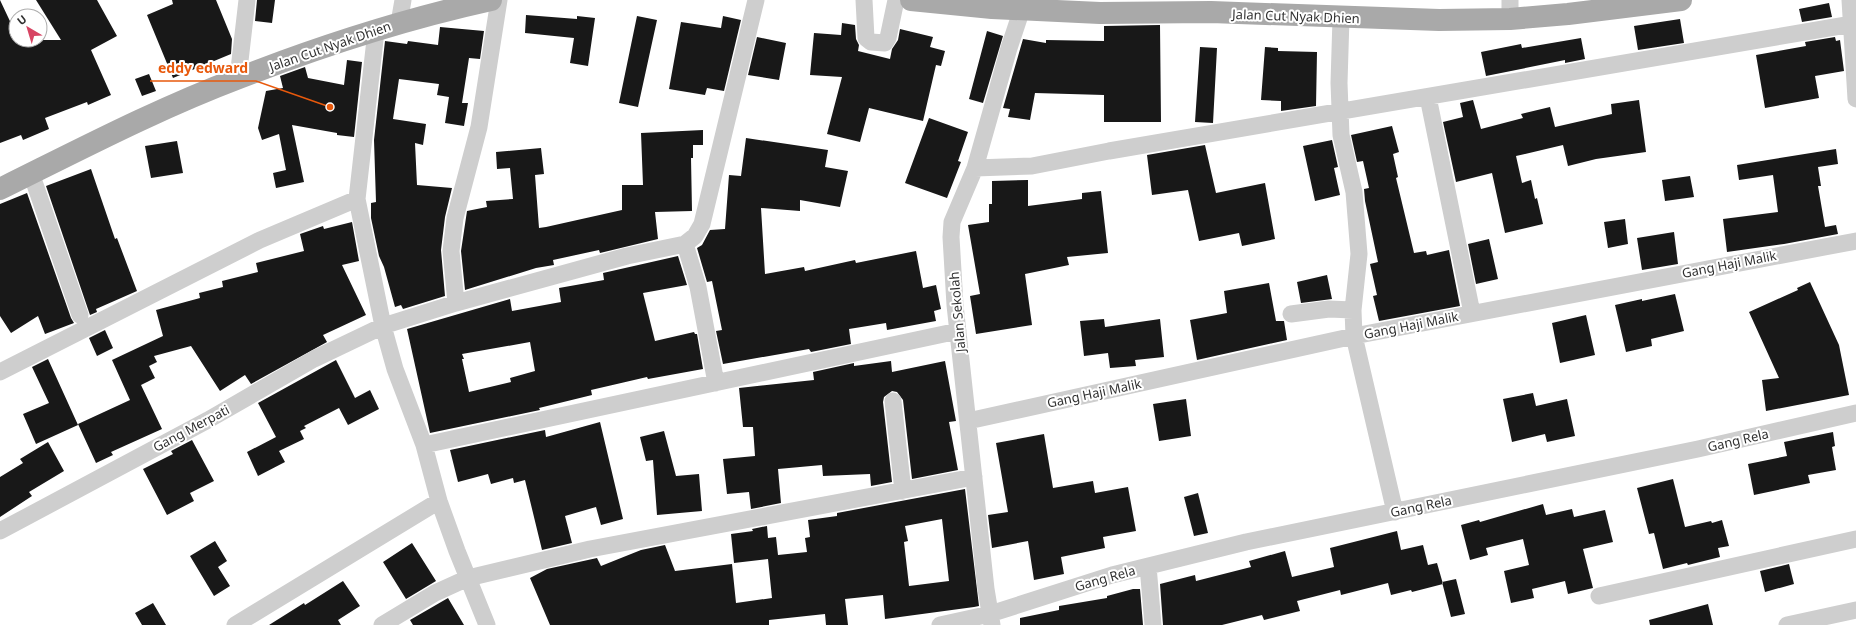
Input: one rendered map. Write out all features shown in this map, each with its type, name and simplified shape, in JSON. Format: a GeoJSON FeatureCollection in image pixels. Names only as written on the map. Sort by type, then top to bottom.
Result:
{"type":"FeatureCollection","features":[{"type":"Feature","properties":{"kind":"main road","name":"Jalan Cut Nyak Dhien"},"geometry":{"type":"LineString","coordinates":[[0,189],[139,121],[238,78],[305,53],[399,23],[449,9],[490,0]]}},
{"type":"Feature","properties":{"kind":"main road","name":"Jalan Cut Nyak Dhien"},"geometry":{"type":"LineString","coordinates":[[911,0],[992,8],[1100,13],[1139,6],[1211,6],[1341,18],[1439,20],[1510,9],[1568,14],[1681,0]]}},
{"type":"Feature","properties":{"kind":"street"},"geometry":{"type":"LineString","coordinates":[[238,78],[248,0]]}},
{"type":"Feature","properties":{"kind":"street"},"geometry":{"type":"LineString","coordinates":[[399,23],[403,0]]}},
{"type":"Feature","properties":{"kind":"street"},"geometry":{"type":"LineString","coordinates":[[456,303],[451,252],[455,218],[479,127],[499,0]]}},
{"type":"Feature","properties":{"kind":"street"},"geometry":{"type":"LineString","coordinates":[[716,383],[698,287],[685,244],[695,236],[702,224],[756,0]]}},
{"type":"Feature","properties":{"kind":"street"},"geometry":{"type":"LineString","coordinates":[[864,0],[866,38],[871,42],[885,43],[888,38],[896,0]]}},
{"type":"Feature","properties":{"kind":"street"},"geometry":{"type":"LineString","coordinates":[[1850,0],[1856,98]]}},
{"type":"Feature","properties":{"kind":"street","name":"Jalan Sekolah"},"geometry":{"type":"LineString","coordinates":[[991,619],[986,589],[958,331],[950,237],[952,222],[975,168],[1009,48],[1022,9]]}},
{"type":"Feature","properties":{"kind":"street"},"geometry":{"type":"LineString","coordinates":[[1341,18],[1339,112],[1341,135],[1354,192],[1358,254],[1353,310],[1354,336],[1395,512]]}},
{"type":"Feature","properties":{"kind":"street"},"geometry":{"type":"LineString","coordinates":[[975,168],[1032,166],[1109,151],[1852,24]]}},
{"type":"Feature","properties":{"kind":"street"},"geometry":{"type":"LineString","coordinates":[[376,31],[357,199],[383,326],[395,370],[424,445],[457,551],[487,625]]}},
{"type":"Feature","properties":{"kind":"street"},"geometry":{"type":"LineString","coordinates":[[1428,96],[1472,313]]}},
{"type":"Feature","properties":{"kind":"street"},"geometry":{"type":"LineString","coordinates":[[31,174],[80,315]]}},
{"type":"Feature","properties":{"kind":"street"},"geometry":{"type":"LineString","coordinates":[[0,372],[260,240],[357,199]]}},
{"type":"Feature","properties":{"kind":"street","name":"Gang Haji Malik"},"geometry":{"type":"LineString","coordinates":[[968,421],[1354,336],[1856,240]]}},
{"type":"Feature","properties":{"kind":"street","name":"Gang Merpati"},"geometry":{"type":"LineString","coordinates":[[0,531],[208,420],[314,359],[383,326],[456,303],[627,256],[685,244]]}},
{"type":"Feature","properties":{"kind":"street"},"geometry":{"type":"LineString","coordinates":[[1291,314],[1329,309],[1353,310]]}},
{"type":"Feature","properties":{"kind":"street"},"geometry":{"type":"LineString","coordinates":[[424,445],[958,331]]}},
{"type":"Feature","properties":{"kind":"street"},"geometry":{"type":"LineString","coordinates":[[893,401],[903,491]]}},
{"type":"Feature","properties":{"kind":"street","name":"Gang Rela"},"geometry":{"type":"LineString","coordinates":[[940,625],[991,619],[1112,575],[1246,542],[1698,449],[1856,413]]}},
{"type":"Feature","properties":{"kind":"street"},"geometry":{"type":"LineString","coordinates":[[382,625],[435,593],[468,578],[590,549],[974,478]]}},
{"type":"Feature","properties":{"kind":"street"},"geometry":{"type":"LineString","coordinates":[[235,625],[440,500]]}},
{"type":"Feature","properties":{"kind":"street"},"geometry":{"type":"LineString","coordinates":[[1600,596],[1856,539]]}},
{"type":"Feature","properties":{"kind":"street"},"geometry":{"type":"LineString","coordinates":[[1148,566],[1153,625]]}},
{"type":"Feature","properties":{"kind":"street"},"geometry":{"type":"LineString","coordinates":[[1787,625],[1856,610]]}},
{"type":"Feature","properties":{"kind":"building"},"geometry":{"type":"Polygon","coordinates":[[[0,0],[8,17],[8,48],[48,48],[48,40],[61,40],[48,19],[48,8],[41,8],[36,0],[97,0],[117,36],[91,50],[111,95],[88,105],[87,102],[45,118],[49,129],[23,140],[21,135],[0,143],[0,0]]]}},
{"type":"Feature","properties":{"kind":"building"},"geometry":{"type":"Polygon","coordinates":[[[172,0],[216,0],[232,39],[231,54],[173,78],[147,15],[173,4],[172,0]]]}},
{"type":"Feature","properties":{"kind":"building"},"geometry":{"type":"Polygon","coordinates":[[[257,0],[275,0],[272,23],[255,21],[257,0]]]}},
{"type":"Feature","properties":{"kind":"building"},"geometry":{"type":"Polygon","coordinates":[[[1829,3],[1832,17],[1802,22],[1799,9],[1829,3]]]}},
{"type":"Feature","properties":{"kind":"building"},"geometry":{"type":"Polygon","coordinates":[[[526,15],[577,19],[577,16],[595,18],[588,66],[570,63],[574,38],[525,33],[526,15]]]}},
{"type":"Feature","properties":{"kind":"building"},"geometry":{"type":"Polygon","coordinates":[[[637,16],[657,20],[638,107],[619,103],[637,16]]]}},
{"type":"Feature","properties":{"kind":"building"},"geometry":{"type":"Polygon","coordinates":[[[723,16],[741,20],[724,91],[707,88],[705,95],[669,89],[681,22],[721,28],[723,16]]]}},
{"type":"Feature","properties":{"kind":"building"},"geometry":{"type":"Polygon","coordinates":[[[1680,19],[1684,43],[1638,50],[1634,26],[1680,19]]]}},
{"type":"Feature","properties":{"kind":"building"},"geometry":{"type":"Polygon","coordinates":[[[842,23],[855,25],[856,39],[859,45],[858,51],[890,59],[892,49],[898,40],[900,29],[933,37],[930,47],[945,51],[941,66],[936,65],[923,121],[869,108],[860,142],[827,134],[842,77],[810,75],[814,33],[841,35],[842,23]]]}},
{"type":"Feature","properties":{"kind":"building"},"geometry":{"type":"Polygon","coordinates":[[[1160,25],[1161,122],[1104,122],[1104,95],[1035,93],[1030,120],[1008,117],[1010,109],[1003,108],[1023,39],[1046,43],[1046,40],[1104,41],[1104,26],[1160,25]]]}},
{"type":"Feature","properties":{"kind":"building"},"geometry":{"type":"Polygon","coordinates":[[[440,27],[484,31],[480,59],[469,58],[462,103],[468,103],[464,126],[445,123],[449,97],[437,95],[439,84],[399,79],[393,119],[426,124],[423,145],[415,143],[417,185],[452,188],[445,217],[441,250],[445,296],[403,309],[401,305],[395,307],[384,267],[379,256],[371,218],[371,203],[376,202],[374,140],[385,41],[407,44],[408,41],[438,45],[440,27]]]}},
{"type":"Feature","properties":{"kind":"building"},"geometry":{"type":"Polygon","coordinates":[[[987,31],[1003,36],[983,103],[969,99],[987,31]]]}},
{"type":"Feature","properties":{"kind":"building"},"geometry":{"type":"Polygon","coordinates":[[[757,37],[786,43],[779,80],[748,75],[757,37]]]}},
{"type":"Feature","properties":{"kind":"building"},"geometry":{"type":"Polygon","coordinates":[[[1835,37],[1836,41],[1840,40],[1844,71],[1815,76],[1819,98],[1765,108],[1756,55],[1806,46],[1805,42],[1835,37]]]}},
{"type":"Feature","properties":{"kind":"building"},"geometry":{"type":"Polygon","coordinates":[[[1581,38],[1585,59],[1565,63],[1565,60],[1486,76],[1481,52],[1521,44],[1522,48],[1581,38]]]}},
{"type":"Feature","properties":{"kind":"building"},"geometry":{"type":"Polygon","coordinates":[[[1200,47],[1217,48],[1213,123],[1195,122],[1200,47]]]}},
{"type":"Feature","properties":{"kind":"building"},"geometry":{"type":"Polygon","coordinates":[[[1265,47],[1278,48],[1278,51],[1317,52],[1316,106],[1281,111],[1281,101],[1261,100],[1265,47]]]}},
{"type":"Feature","properties":{"kind":"building"},"geometry":{"type":"Polygon","coordinates":[[[347,60],[362,62],[354,137],[337,135],[337,133],[292,125],[304,182],[276,188],[273,173],[286,170],[279,134],[262,140],[258,128],[266,91],[283,88],[280,76],[305,67],[308,78],[344,85],[347,60]]]}},
{"type":"Feature","properties":{"kind":"building"},"geometry":{"type":"Polygon","coordinates":[[[149,74],[156,91],[142,96],[135,79],[149,74]]]}},
{"type":"Feature","properties":{"kind":"building"},"geometry":{"type":"Polygon","coordinates":[[[1473,100],[1481,129],[1523,118],[1521,114],[1550,107],[1555,127],[1612,114],[1611,104],[1639,100],[1646,152],[1596,159],[1568,166],[1563,145],[1516,156],[1522,183],[1531,180],[1543,224],[1505,233],[1492,173],[1456,182],[1443,122],[1463,117],[1460,103],[1473,100]]]}},
{"type":"Feature","properties":{"kind":"building"},"geometry":{"type":"Polygon","coordinates":[[[929,118],[968,132],[958,161],[961,162],[947,198],[905,183],[929,118]]]}},
{"type":"Feature","properties":{"kind":"building"},"geometry":{"type":"Polygon","coordinates":[[[1392,126],[1399,152],[1393,154],[1398,177],[1396,178],[1414,253],[1426,251],[1427,255],[1449,250],[1460,306],[1379,321],[1373,296],[1377,295],[1370,264],[1378,262],[1365,201],[1364,189],[1369,188],[1363,161],[1357,162],[1351,135],[1392,126]]]}},
{"type":"Feature","properties":{"kind":"building"},"geometry":{"type":"Polygon","coordinates":[[[703,130],[703,145],[693,145],[693,158],[691,158],[692,211],[655,212],[658,239],[600,253],[599,250],[553,260],[554,265],[536,268],[465,290],[461,251],[467,211],[487,207],[486,201],[513,199],[510,168],[497,169],[496,152],[541,148],[544,174],[535,175],[539,228],[622,210],[622,185],[643,185],[641,133],[703,130]]]}},
{"type":"Feature","properties":{"kind":"building"},"geometry":{"type":"Polygon","coordinates":[[[746,138],[828,150],[825,167],[848,171],[840,207],[800,200],[800,211],[761,208],[765,274],[804,267],[805,271],[855,260],[856,263],[916,251],[923,288],[936,285],[941,309],[934,311],[936,321],[887,330],[886,323],[849,329],[851,344],[811,352],[809,349],[723,364],[716,331],[722,330],[712,281],[707,282],[697,248],[702,245],[710,230],[725,229],[729,175],[741,176],[746,138]]]}},
{"type":"Feature","properties":{"kind":"building"},"geometry":{"type":"Polygon","coordinates":[[[1332,140],[1338,167],[1334,168],[1340,195],[1315,201],[1303,146],[1332,140]]]}},
{"type":"Feature","properties":{"kind":"building"},"geometry":{"type":"Polygon","coordinates":[[[177,141],[183,173],[151,178],[145,146],[177,141]]]}},
{"type":"Feature","properties":{"kind":"building"},"geometry":{"type":"Polygon","coordinates":[[[1205,145],[1216,193],[1265,183],[1275,239],[1242,246],[1239,233],[1199,241],[1188,190],[1152,195],[1147,155],[1205,145]]]}},
{"type":"Feature","properties":{"kind":"building"},"geometry":{"type":"Polygon","coordinates":[[[1836,149],[1838,164],[1818,167],[1821,186],[1818,186],[1825,227],[1836,225],[1838,234],[1784,244],[1727,252],[1723,219],[1778,212],[1773,175],[1739,180],[1737,165],[1836,149]]]}},
{"type":"Feature","properties":{"kind":"building"},"geometry":{"type":"Polygon","coordinates":[[[91,169],[115,239],[117,238],[137,291],[96,309],[97,312],[90,315],[46,186],[91,169]]]}},
{"type":"Feature","properties":{"kind":"building"},"geometry":{"type":"Polygon","coordinates":[[[1690,176],[1694,197],[1665,201],[1662,180],[1690,176]]]}},
{"type":"Feature","properties":{"kind":"building"},"geometry":{"type":"Polygon","coordinates":[[[1028,180],[1028,206],[1082,199],[1082,193],[1101,191],[1108,253],[1067,257],[1069,265],[1025,274],[1032,325],[976,334],[970,296],[980,294],[968,225],[989,222],[989,204],[992,204],[992,181],[1028,180]]]}},
{"type":"Feature","properties":{"kind":"building"},"geometry":{"type":"Polygon","coordinates":[[[27,193],[74,323],[45,334],[38,316],[11,333],[0,316],[0,204],[27,193]]]}},
{"type":"Feature","properties":{"kind":"building"},"geometry":{"type":"Polygon","coordinates":[[[1625,219],[1628,244],[1608,248],[1604,222],[1625,219]]]}},
{"type":"Feature","properties":{"kind":"building"},"geometry":{"type":"Polygon","coordinates":[[[352,222],[359,261],[342,265],[366,315],[323,335],[327,342],[251,384],[245,375],[220,391],[191,346],[154,356],[157,362],[149,366],[155,378],[141,385],[162,429],[111,452],[113,455],[96,463],[78,424],[130,400],[112,360],[163,336],[156,310],[200,298],[199,293],[223,287],[222,281],[258,272],[256,263],[304,251],[300,234],[323,226],[324,229],[352,222]]]}},
{"type":"Feature","properties":{"kind":"building"},"geometry":{"type":"Polygon","coordinates":[[[1674,232],[1678,264],[1642,270],[1637,238],[1674,232]]]}},
{"type":"Feature","properties":{"kind":"building"},"geometry":{"type":"Polygon","coordinates":[[[1489,239],[1498,279],[1476,284],[1468,244],[1489,239]]]}},
{"type":"Feature","properties":{"kind":"building"},"geometry":{"type":"Polygon","coordinates":[[[678,256],[687,285],[643,293],[655,341],[694,332],[697,334],[703,369],[648,379],[647,377],[591,390],[592,395],[539,408],[540,410],[430,433],[407,329],[510,299],[512,311],[561,302],[559,288],[604,280],[603,273],[678,256]],[[530,342],[462,354],[469,392],[511,382],[510,378],[535,371],[530,342]]]}},
{"type":"Feature","properties":{"kind":"building"},"geometry":{"type":"Polygon","coordinates":[[[1327,275],[1332,299],[1301,303],[1297,282],[1327,275]]]}},
{"type":"Feature","properties":{"kind":"building"},"geometry":{"type":"Polygon","coordinates":[[[1810,282],[1839,345],[1849,395],[1766,411],[1762,380],[1779,378],[1749,312],[1798,290],[1797,288],[1810,282]]]}},
{"type":"Feature","properties":{"kind":"building"},"geometry":{"type":"Polygon","coordinates":[[[1269,283],[1276,321],[1284,321],[1287,340],[1197,360],[1190,320],[1227,313],[1224,291],[1269,283]]]}},
{"type":"Feature","properties":{"kind":"building"},"geometry":{"type":"Polygon","coordinates":[[[1675,294],[1684,331],[1651,339],[1652,346],[1626,352],[1615,305],[1675,294]]]}},
{"type":"Feature","properties":{"kind":"building"},"geometry":{"type":"Polygon","coordinates":[[[1586,315],[1595,355],[1560,363],[1552,323],[1586,315]]]}},
{"type":"Feature","properties":{"kind":"building"},"geometry":{"type":"Polygon","coordinates":[[[1104,319],[1105,327],[1160,319],[1164,357],[1135,360],[1136,366],[1110,368],[1108,353],[1084,356],[1080,321],[1104,319]]]}},
{"type":"Feature","properties":{"kind":"building"},"geometry":{"type":"Polygon","coordinates":[[[105,330],[113,348],[97,356],[89,338],[105,330]]]}},
{"type":"Feature","properties":{"kind":"building"},"geometry":{"type":"Polygon","coordinates":[[[48,359],[78,425],[36,444],[23,414],[49,403],[32,367],[48,359]]]}},
{"type":"Feature","properties":{"kind":"building"},"geometry":{"type":"Polygon","coordinates":[[[336,360],[355,398],[370,390],[379,409],[348,425],[339,408],[304,426],[306,428],[300,431],[304,439],[279,451],[285,462],[258,476],[247,452],[276,437],[258,403],[336,360]]]}},
{"type":"Feature","properties":{"kind":"building"},"geometry":{"type":"Polygon","coordinates":[[[891,361],[892,372],[945,361],[956,421],[949,422],[958,470],[912,479],[903,400],[897,392],[892,391],[884,397],[883,402],[892,482],[871,486],[870,474],[823,476],[822,465],[778,469],[781,503],[751,509],[749,492],[727,494],[723,459],[755,456],[753,427],[743,427],[739,388],[814,380],[813,372],[854,363],[854,366],[891,361]]]}},
{"type":"Feature","properties":{"kind":"building"},"geometry":{"type":"Polygon","coordinates":[[[1533,393],[1536,406],[1567,399],[1575,436],[1547,442],[1545,434],[1512,442],[1503,399],[1533,393]]]}},
{"type":"Feature","properties":{"kind":"building"},"geometry":{"type":"Polygon","coordinates":[[[1186,399],[1191,436],[1159,441],[1153,404],[1186,399]]]}},
{"type":"Feature","properties":{"kind":"building"},"geometry":{"type":"Polygon","coordinates":[[[600,422],[623,519],[601,525],[596,507],[565,516],[572,543],[542,550],[525,480],[514,483],[513,478],[491,484],[488,474],[458,482],[450,450],[545,430],[546,437],[600,422]]]}},
{"type":"Feature","properties":{"kind":"building"},"geometry":{"type":"Polygon","coordinates":[[[664,431],[676,476],[699,474],[702,511],[657,515],[653,460],[646,461],[640,437],[664,431]]]}},
{"type":"Feature","properties":{"kind":"building"},"geometry":{"type":"Polygon","coordinates":[[[1833,432],[1835,446],[1832,447],[1836,470],[1808,475],[1810,483],[1754,495],[1748,464],[1787,456],[1784,442],[1833,432]]]}},
{"type":"Feature","properties":{"kind":"building"},"geometry":{"type":"Polygon","coordinates":[[[1044,434],[1053,488],[1093,481],[1095,493],[1128,487],[1136,531],[1103,537],[1105,548],[1061,557],[1064,574],[1034,580],[1028,541],[992,548],[988,515],[1008,512],[996,443],[1044,434]]]}},
{"type":"Feature","properties":{"kind":"building"},"geometry":{"type":"Polygon","coordinates":[[[192,440],[214,481],[190,493],[194,501],[167,515],[143,469],[173,454],[171,451],[192,440]]]}},
{"type":"Feature","properties":{"kind":"building"},"geometry":{"type":"Polygon","coordinates":[[[48,442],[64,471],[29,492],[32,496],[0,517],[0,477],[23,463],[20,459],[48,442]]]}},
{"type":"Feature","properties":{"kind":"building"},"geometry":{"type":"Polygon","coordinates":[[[1673,479],[1685,527],[1722,520],[1729,546],[1718,548],[1720,557],[1688,565],[1687,563],[1663,569],[1654,533],[1649,534],[1637,488],[1673,479]]]}},
{"type":"Feature","properties":{"kind":"building"},"geometry":{"type":"Polygon","coordinates":[[[965,489],[979,606],[885,619],[883,595],[845,599],[848,625],[826,625],[825,614],[769,620],[769,625],[550,625],[530,578],[547,569],[597,558],[601,566],[641,550],[665,545],[675,571],[732,564],[736,603],[772,598],[768,559],[734,563],[731,534],[753,531],[752,529],[767,526],[768,538],[776,537],[778,555],[807,552],[805,538],[810,537],[808,520],[837,516],[837,513],[965,489]],[[942,519],[905,526],[908,541],[904,542],[909,586],[949,581],[942,519]]]}},
{"type":"Feature","properties":{"kind":"building"},"geometry":{"type":"Polygon","coordinates":[[[1198,493],[1208,533],[1194,536],[1184,497],[1198,493]]]}},
{"type":"Feature","properties":{"kind":"building"},"geometry":{"type":"Polygon","coordinates":[[[1543,504],[1546,515],[1572,509],[1574,517],[1605,510],[1613,542],[1583,549],[1593,588],[1568,594],[1565,581],[1532,589],[1534,598],[1511,603],[1504,571],[1529,565],[1523,539],[1486,548],[1488,555],[1470,560],[1461,525],[1479,520],[1480,522],[1543,504]]]}},
{"type":"Feature","properties":{"kind":"building"},"geometry":{"type":"Polygon","coordinates":[[[1397,531],[1401,550],[1423,545],[1428,565],[1437,563],[1443,584],[1412,592],[1411,590],[1391,595],[1388,583],[1341,595],[1340,590],[1297,601],[1300,611],[1264,620],[1262,615],[1222,625],[1163,625],[1160,584],[1195,575],[1196,581],[1251,567],[1249,561],[1285,551],[1292,577],[1334,567],[1330,548],[1397,531]]]}},
{"type":"Feature","properties":{"kind":"building"},"geometry":{"type":"Polygon","coordinates":[[[215,541],[227,561],[218,567],[230,586],[214,596],[190,556],[215,541]]]}},
{"type":"Feature","properties":{"kind":"building"},"geometry":{"type":"Polygon","coordinates":[[[412,543],[436,581],[406,599],[383,562],[412,543]]]}},
{"type":"Feature","properties":{"kind":"building"},"geometry":{"type":"Polygon","coordinates":[[[1789,564],[1794,584],[1765,592],[1760,571],[1789,564]]]}},
{"type":"Feature","properties":{"kind":"building"},"geometry":{"type":"Polygon","coordinates":[[[1456,579],[1465,614],[1451,617],[1442,582],[1456,579]]]}},
{"type":"Feature","properties":{"kind":"building"},"geometry":{"type":"Polygon","coordinates":[[[343,581],[360,606],[338,620],[341,625],[269,625],[304,603],[305,605],[343,581]]]}},
{"type":"Feature","properties":{"kind":"building"},"geometry":{"type":"Polygon","coordinates":[[[1133,589],[1140,589],[1143,625],[1020,625],[1020,618],[1059,610],[1059,606],[1107,598],[1107,596],[1133,589]]]}},
{"type":"Feature","properties":{"kind":"building"},"geometry":{"type":"Polygon","coordinates":[[[448,598],[464,625],[413,625],[410,620],[448,598]]]}},
{"type":"Feature","properties":{"kind":"building"},"geometry":{"type":"Polygon","coordinates":[[[153,603],[166,625],[142,625],[135,613],[153,603]]]}},
{"type":"Feature","properties":{"kind":"building"},"geometry":{"type":"Polygon","coordinates":[[[1708,604],[1713,625],[1650,625],[1649,620],[1708,604]]]}},
{"type":"Feature","properties":{"kind":"place","name":"eddy edward"},"geometry":{"type":"Point","coordinates":[330,107]}}]}
